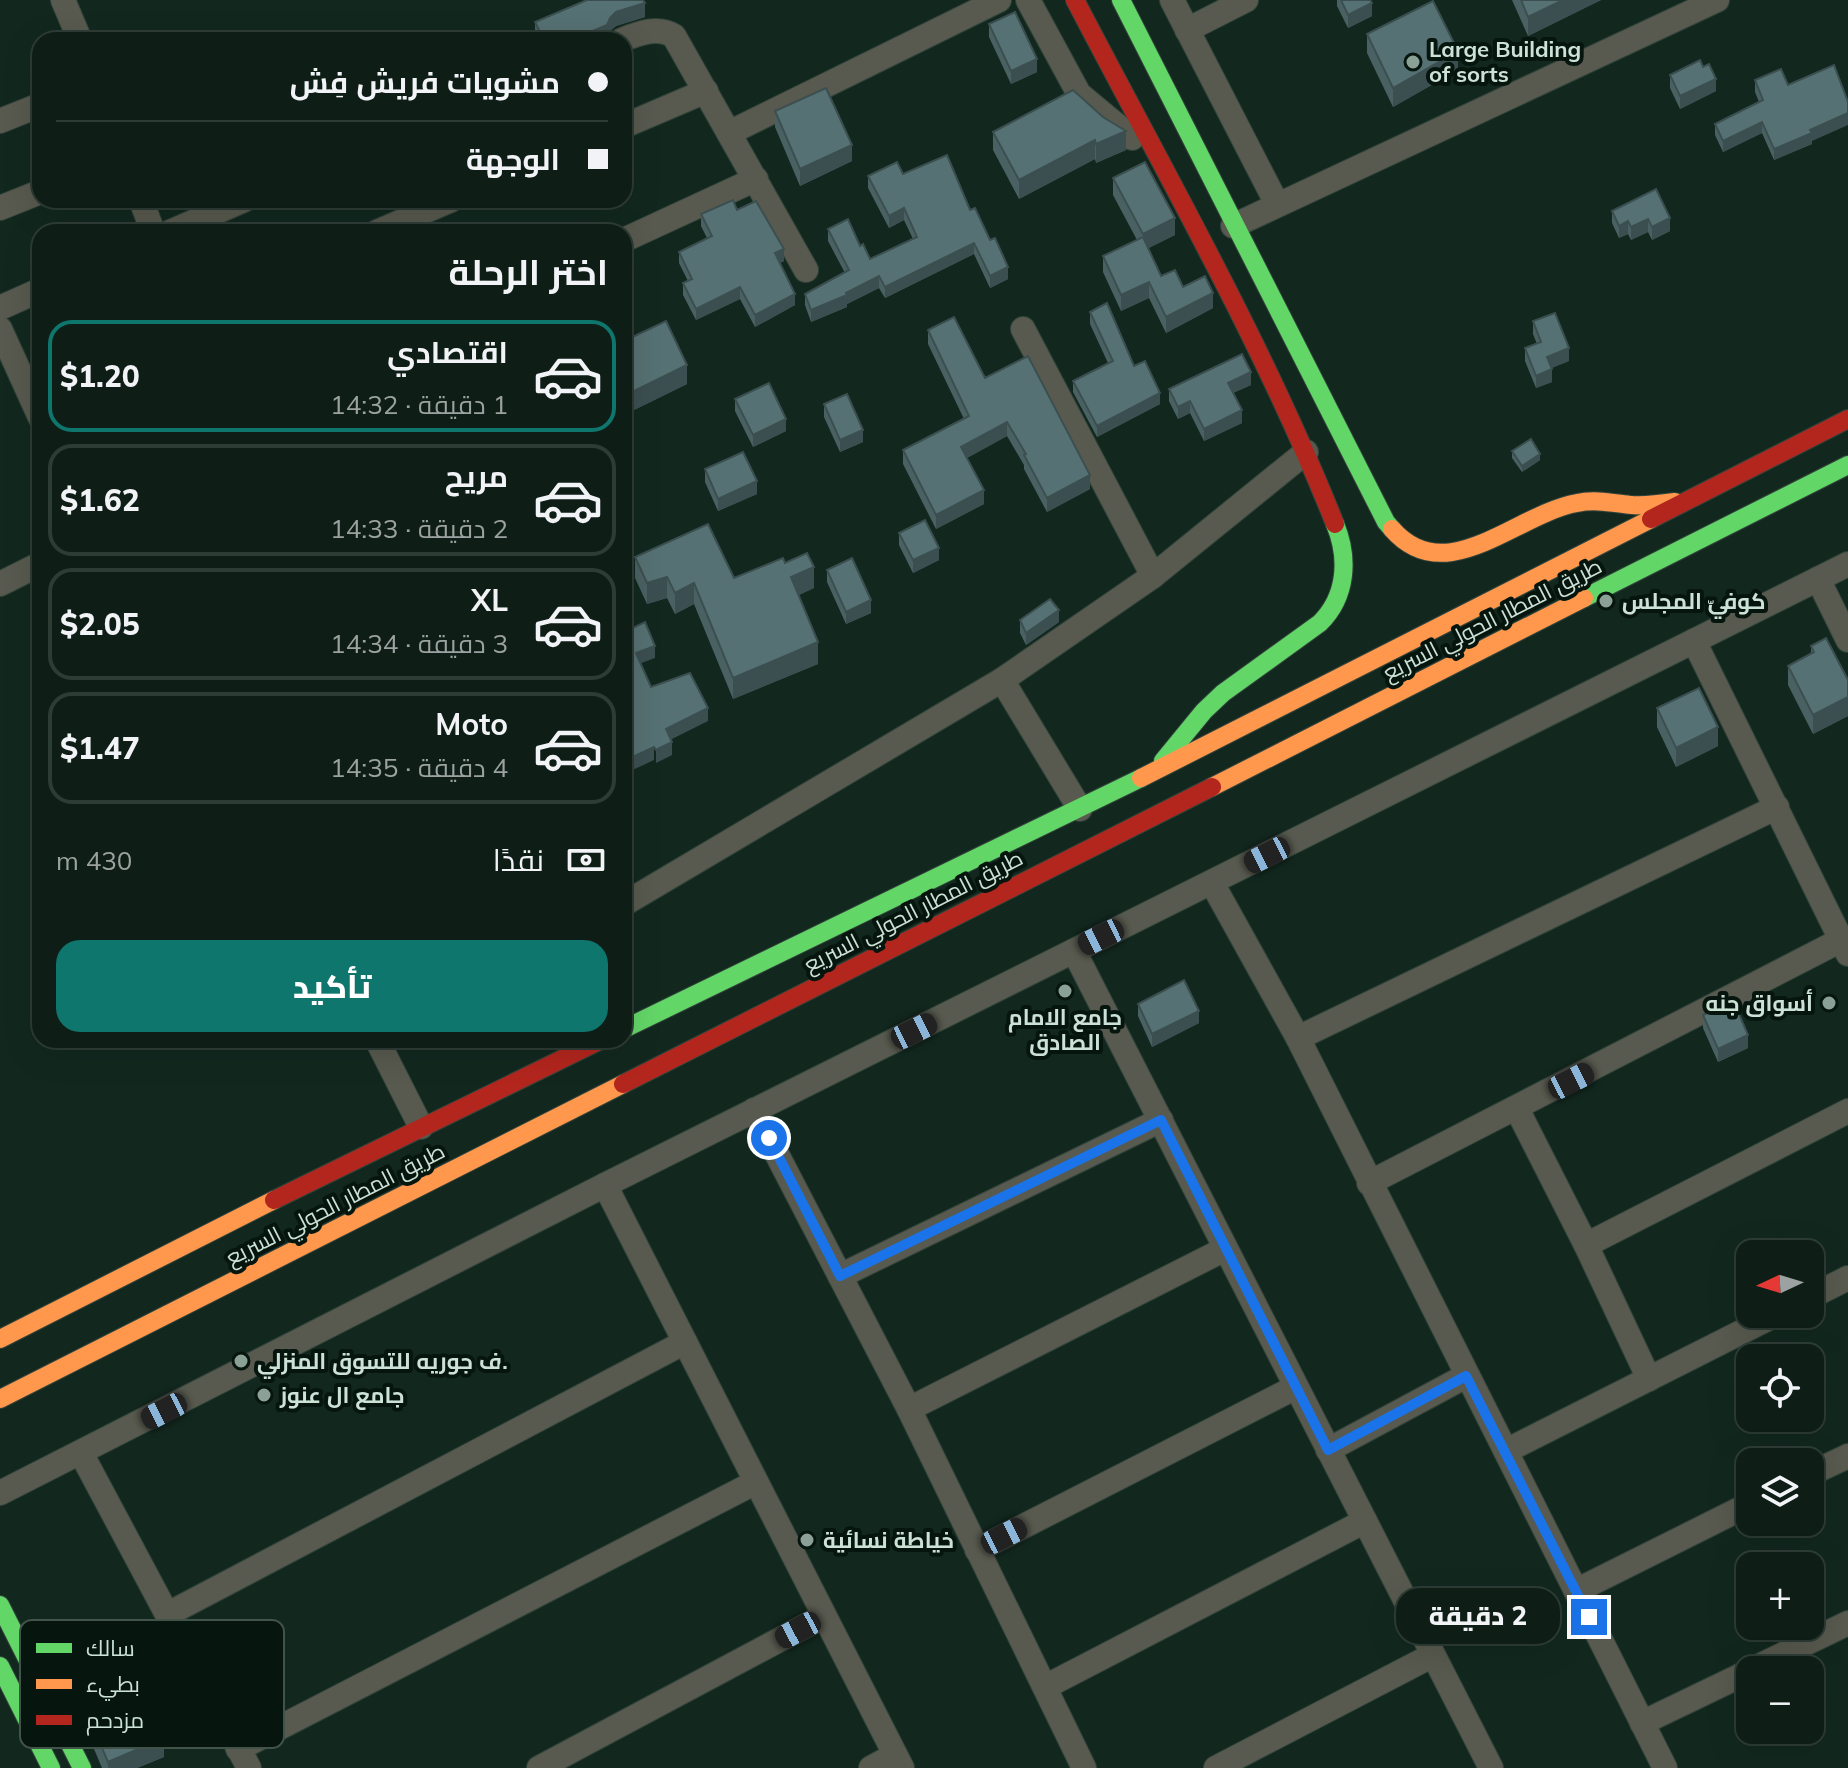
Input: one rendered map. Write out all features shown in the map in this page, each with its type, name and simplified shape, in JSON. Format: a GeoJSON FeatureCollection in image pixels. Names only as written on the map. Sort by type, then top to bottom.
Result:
{"type":"FeatureCollection","features":[{"type":"Feature","properties":{"kind":"main road"},"geometry":{"type":"LineString","coordinates":[[1075,0],[1247,330],[1306,452],[1340,537],[1343,583],[1339,598],[1320,623],[1219,696],[1196,720],[1176,749],[1141,776]]}},
{"type":"Feature","properties":{"kind":"main road"},"geometry":{"type":"LineString","coordinates":[[1121,0],[1233,226],[1386,522],[1409,547],[1430,555],[1453,554],[1570,504],[1599,500],[1628,505],[1655,504],[1678,501],[1705,492]]}},
{"type":"Feature","properties":{"kind":"main road","name":"طريق المطار الحولي السريع"},"geometry":{"type":"LineString","coordinates":[[632,1025],[1080,809],[1848,419]]}},
{"type":"Feature","properties":{"kind":"main road","name":"طريق المطار الحولي السريع"},"geometry":{"type":"LineString","coordinates":[[0,1399],[1848,465]]}},
{"type":"Feature","properties":{"kind":"main road","name":"طريق المطار الحولي السريع"},"geometry":{"type":"LineString","coordinates":[[0,1339],[370,1151],[584,1048]]}},
{"type":"Feature","properties":{"kind":"main road"},"geometry":{"type":"LineString","coordinates":[[370,1151],[371,1171]]}},
{"type":"Feature","properties":{"kind":"main road"},"geometry":{"type":"LineString","coordinates":[[380,1188],[395,1200]]}},
{"type":"Feature","properties":{"kind":"main road"},"geometry":{"type":"LineString","coordinates":[[278,1198],[293,1211]]}},
{"type":"Feature","properties":{"kind":"main road"},"geometry":{"type":"LineString","coordinates":[[302,1228],[302,1248]]}},
{"type":"Feature","properties":{"kind":"main road"},"geometry":{"type":"LineString","coordinates":[[0,1605],[20,1645]]}},
{"type":"Feature","properties":{"kind":"main road"},"geometry":{"type":"LineString","coordinates":[[0,1666],[6,1695],[20,1718]]}},
{"type":"Feature","properties":{"kind":"main road"},"geometry":{"type":"LineString","coordinates":[[39,1748],[51,1768]]}},
{"type":"Feature","properties":{"kind":"main road"},"geometry":{"type":"LineString","coordinates":[[72,1748],[82,1768]]}},
{"type":"Feature","properties":{"kind":"street"},"geometry":{"type":"LineString","coordinates":[[63,0],[77,32]]}},
{"type":"Feature","properties":{"kind":"street"},"geometry":{"type":"LineString","coordinates":[[731,132],[999,0]]}},
{"type":"Feature","properties":{"kind":"street"},"geometry":{"type":"LineString","coordinates":[[1028,0],[1079,94],[1113,124],[1151,149]]}},
{"type":"Feature","properties":{"kind":"street"},"geometry":{"type":"LineString","coordinates":[[1172,0],[1277,204]]}},
{"type":"Feature","properties":{"kind":"street"},"geometry":{"type":"LineString","coordinates":[[1187,30],[1246,0]]}},
{"type":"Feature","properties":{"kind":"street"},"geometry":{"type":"LineString","coordinates":[[1233,226],[1709,2]]}},
{"type":"Feature","properties":{"kind":"street"},"geometry":{"type":"LineString","coordinates":[[632,37],[651,31],[665,31],[674,36],[731,132],[806,270]]}},
{"type":"Feature","properties":{"kind":"street"},"geometry":{"type":"LineString","coordinates":[[632,123],[706,91]]}},
{"type":"Feature","properties":{"kind":"street"},"geometry":{"type":"LineString","coordinates":[[0,121],[32,108]]}},
{"type":"Feature","properties":{"kind":"street"},"geometry":{"type":"LineString","coordinates":[[632,236],[756,179]]}},
{"type":"Feature","properties":{"kind":"street"},"geometry":{"type":"LineString","coordinates":[[0,208],[32,195]]}},
{"type":"Feature","properties":{"kind":"street"},"geometry":{"type":"LineString","coordinates":[[188,224],[226,208]]}},
{"type":"Feature","properties":{"kind":"street"},"geometry":{"type":"LineString","coordinates":[[396,224],[432,208]]}},
{"type":"Feature","properties":{"kind":"street"},"geometry":{"type":"LineString","coordinates":[[0,308],[32,294]]}},
{"type":"Feature","properties":{"kind":"street"},"geometry":{"type":"LineString","coordinates":[[0,329],[32,383]]}},
{"type":"Feature","properties":{"kind":"street"},"geometry":{"type":"LineString","coordinates":[[1023,329],[1153,576]]}},
{"type":"Feature","properties":{"kind":"street"},"geometry":{"type":"LineString","coordinates":[[632,899],[1002,680],[1153,576],[1306,452]]}},
{"type":"Feature","properties":{"kind":"street"},"geometry":{"type":"LineString","coordinates":[[0,1493],[754,1110],[1848,564]]}},
{"type":"Feature","properties":{"kind":"street"},"geometry":{"type":"LineString","coordinates":[[0,584],[32,568]]}},
{"type":"Feature","properties":{"kind":"street"},"geometry":{"type":"LineString","coordinates":[[1818,579],[1848,640]]}},
{"type":"Feature","properties":{"kind":"street"},"geometry":{"type":"LineString","coordinates":[[1369,1183],[1844,947],[1694,641]]}},
{"type":"Feature","properties":{"kind":"street"},"geometry":{"type":"LineString","coordinates":[[1002,680],[1080,809]]}},
{"type":"Feature","properties":{"kind":"street"},"geometry":{"type":"LineString","coordinates":[[1298,1038],[1777,807]]}},
{"type":"Feature","properties":{"kind":"street"},"geometry":{"type":"LineString","coordinates":[[1212,883],[1298,1038],[1665,1768]]}},
{"type":"Feature","properties":{"kind":"street"},"geometry":{"type":"LineString","coordinates":[[1074,951],[1491,1768]]}},
{"type":"Feature","properties":{"kind":"street"},"geometry":{"type":"LineString","coordinates":[[387,1048],[421,1127]]}},
{"type":"Feature","properties":{"kind":"street"},"geometry":{"type":"LineString","coordinates":[[1517,1109],[1649,1379]]}},
{"type":"Feature","properties":{"kind":"street"},"geometry":{"type":"LineString","coordinates":[[754,1110],[909,1409],[1084,1768]]}},
{"type":"Feature","properties":{"kind":"street"},"geometry":{"type":"LineString","coordinates":[[1586,1245],[1848,1111]]}},
{"type":"Feature","properties":{"kind":"street"},"geometry":{"type":"LineString","coordinates":[[840,1276],[1161,1120]]}},
{"type":"Feature","properties":{"kind":"street"},"geometry":{"type":"LineString","coordinates":[[605,1185],[898,1761],[871,1768]]}},
{"type":"Feature","properties":{"kind":"street"},"geometry":{"type":"LineString","coordinates":[[909,1409],[1225,1249]]}},
{"type":"Feature","properties":{"kind":"street"},"geometry":{"type":"LineString","coordinates":[[1824,1290],[1848,1278]]}},
{"type":"Feature","properties":{"kind":"street"},"geometry":{"type":"LineString","coordinates":[[1506,1451],[1749,1328]]}},
{"type":"Feature","properties":{"kind":"street"},"geometry":{"type":"LineString","coordinates":[[168,1614],[685,1342]]}},
{"type":"Feature","properties":{"kind":"street"},"geometry":{"type":"LineString","coordinates":[[1328,1450],[1466,1376]]}},
{"type":"Feature","properties":{"kind":"street"},"geometry":{"type":"LineString","coordinates":[[977,1550],[1296,1387]]}},
{"type":"Feature","properties":{"kind":"street"},"geometry":{"type":"LineString","coordinates":[[81,1453],[171,1620]]}},
{"type":"Feature","properties":{"kind":"street"},"geometry":{"type":"LineString","coordinates":[[1824,1467],[1848,1456]]}},
{"type":"Feature","properties":{"kind":"street"},"geometry":{"type":"LineString","coordinates":[[284,1736],[756,1482]]}},
{"type":"Feature","properties":{"kind":"street"},"geometry":{"type":"LineString","coordinates":[[1576,1591],[1736,1511]]}},
{"type":"Feature","properties":{"kind":"street"},"geometry":{"type":"LineString","coordinates":[[1045,1687],[1365,1521]]}},
{"type":"Feature","properties":{"kind":"street"},"geometry":{"type":"LineString","coordinates":[[539,1768],[824,1616]]}},
{"type":"Feature","properties":{"kind":"street"},"geometry":{"type":"LineString","coordinates":[[1780,1656],[1848,1623]]}},
{"type":"Feature","properties":{"kind":"street"},"geometry":{"type":"LineString","coordinates":[[1216,1768],[1433,1655]]}},
{"type":"Feature","properties":{"kind":"street"},"geometry":{"type":"LineString","coordinates":[[1642,1723],[1736,1677]]}},
{"type":"Feature","properties":{"kind":"street"},"geometry":{"type":"LineString","coordinates":[[244,1758],[263,1748]]}},
{"type":"Feature","properties":{"kind":"building"},"geometry":{"type":"Polygon","coordinates":[[[587,0],[643,0],[645,3],[616,12],[607,25],[590,32],[540,32],[535,22],[587,0]]]}},
{"type":"Feature","properties":{"kind":"building"},"geometry":{"type":"Polygon","coordinates":[[[1341,0],[1370,0],[1372,3],[1348,15],[1341,0]]]}},
{"type":"Feature","properties":{"kind":"building"},"geometry":{"type":"Polygon","coordinates":[[[1521,0],[1563,0],[1528,17],[1521,0]]]}},
{"type":"Feature","properties":{"kind":"building","name":"Large Building of sorts"},"geometry":{"type":"Polygon","coordinates":[[[1433,1],[1458,51],[1393,88],[1367,34],[1433,1]]]}},
{"type":"Feature","properties":{"kind":"building"},"geometry":{"type":"Polygon","coordinates":[[[1015,12],[1037,59],[1011,71],[989,24],[1015,12]]]}},
{"type":"Feature","properties":{"kind":"building"},"geometry":{"type":"Polygon","coordinates":[[[1700,60],[1703,67],[1709,64],[1716,79],[1680,96],[1670,75],[1700,60]]]}},
{"type":"Feature","properties":{"kind":"building"},"geometry":{"type":"Polygon","coordinates":[[[1834,65],[1848,102],[1848,113],[1774,149],[1762,122],[1723,141],[1715,124],[1763,100],[1755,80],[1781,69],[1788,85],[1834,65]]]}},
{"type":"Feature","properties":{"kind":"building"},"geometry":{"type":"Polygon","coordinates":[[[826,88],[852,145],[800,169],[775,111],[826,88]]]}},
{"type":"Feature","properties":{"kind":"building"},"geometry":{"type":"Polygon","coordinates":[[[1073,90],[1103,117],[1126,131],[1096,144],[1095,140],[1019,180],[993,132],[1073,90]]]}},
{"type":"Feature","properties":{"kind":"building"},"geometry":{"type":"Polygon","coordinates":[[[947,155],[970,210],[975,208],[990,240],[995,238],[1008,267],[990,276],[974,243],[885,287],[879,276],[847,295],[811,310],[805,294],[849,270],[828,229],[848,219],[860,246],[863,244],[870,259],[917,237],[904,208],[889,216],[868,176],[897,162],[903,174],[947,155]]]}},
{"type":"Feature","properties":{"kind":"building"},"geometry":{"type":"Polygon","coordinates":[[[1145,162],[1175,218],[1143,234],[1113,178],[1145,162]]]}},
{"type":"Feature","properties":{"kind":"building"},"geometry":{"type":"Polygon","coordinates":[[[1656,189],[1670,218],[1652,227],[1648,219],[1631,227],[1628,221],[1619,226],[1612,211],[1656,189]]]}},
{"type":"Feature","properties":{"kind":"building"},"geometry":{"type":"Polygon","coordinates":[[[733,200],[737,210],[756,201],[784,249],[775,253],[795,294],[755,315],[740,287],[696,309],[683,283],[692,279],[679,252],[712,236],[701,214],[733,200]]]}},
{"type":"Feature","properties":{"kind":"building"},"geometry":{"type":"Polygon","coordinates":[[[1143,237],[1161,276],[1175,270],[1183,287],[1205,276],[1213,293],[1166,317],[1149,282],[1121,295],[1103,256],[1143,237]]]}},
{"type":"Feature","properties":{"kind":"building"},"geometry":{"type":"Polygon","coordinates":[[[1107,303],[1134,366],[1145,361],[1160,393],[1097,426],[1073,381],[1113,361],[1090,312],[1107,303]]]}},
{"type":"Feature","properties":{"kind":"building"},"geometry":{"type":"Polygon","coordinates":[[[1555,313],[1569,348],[1547,357],[1552,369],[1536,376],[1525,348],[1541,342],[1533,321],[1555,313]]]}},
{"type":"Feature","properties":{"kind":"building"},"geometry":{"type":"Polygon","coordinates":[[[954,317],[985,378],[1028,356],[1090,475],[1047,498],[1007,422],[961,447],[984,490],[936,515],[903,450],[969,416],[928,330],[954,317]]]}},
{"type":"Feature","properties":{"kind":"building"},"geometry":{"type":"Polygon","coordinates":[[[666,321],[687,365],[632,392],[632,337],[666,321]]]}},
{"type":"Feature","properties":{"kind":"building"},"geometry":{"type":"Polygon","coordinates":[[[1242,354],[1251,372],[1228,383],[1242,410],[1204,429],[1190,401],[1178,407],[1169,389],[1242,354]]]}},
{"type":"Feature","properties":{"kind":"building"},"geometry":{"type":"Polygon","coordinates":[[[769,383],[786,419],[753,435],[735,399],[769,383]]]}},
{"type":"Feature","properties":{"kind":"building"},"geometry":{"type":"Polygon","coordinates":[[[847,394],[863,430],[840,440],[824,404],[847,394]]]}},
{"type":"Feature","properties":{"kind":"building"},"geometry":{"type":"Polygon","coordinates":[[[1531,439],[1540,454],[1522,466],[1512,451],[1531,439]]]}},
{"type":"Feature","properties":{"kind":"building"},"geometry":{"type":"Polygon","coordinates":[[[743,452],[757,481],[718,499],[705,469],[743,452]]]}},
{"type":"Feature","properties":{"kind":"building"},"geometry":{"type":"Polygon","coordinates":[[[925,520],[939,548],[913,560],[899,533],[925,520]]]}},
{"type":"Feature","properties":{"kind":"building"},"geometry":{"type":"Polygon","coordinates":[[[708,524],[734,578],[783,558],[785,563],[807,553],[814,567],[791,577],[818,642],[733,678],[694,583],[675,593],[667,577],[647,583],[635,557],[708,524]]]}},
{"type":"Feature","properties":{"kind":"building"},"geometry":{"type":"Polygon","coordinates":[[[852,558],[871,600],[846,612],[827,570],[852,558]]]}},
{"type":"Feature","properties":{"kind":"building"},"geometry":{"type":"Polygon","coordinates":[[[1050,599],[1059,610],[1026,633],[1020,620],[1050,599]]]}},
{"type":"Feature","properties":{"kind":"building"},"geometry":{"type":"Polygon","coordinates":[[[645,622],[655,646],[636,653],[651,687],[690,673],[708,708],[666,729],[672,742],[632,757],[632,628],[645,622]]]}},
{"type":"Feature","properties":{"kind":"building"},"geometry":{"type":"Polygon","coordinates":[[[1826,638],[1848,680],[1848,697],[1813,715],[1788,666],[1814,652],[1811,646],[1826,638]]]}},
{"type":"Feature","properties":{"kind":"building"},"geometry":{"type":"Polygon","coordinates":[[[1699,688],[1718,727],[1676,748],[1657,708],[1699,688]]]}},
{"type":"Feature","properties":{"kind":"building"},"geometry":{"type":"Polygon","coordinates":[[[1184,980],[1199,1011],[1152,1034],[1138,1004],[1184,980]]]}},
{"type":"Feature","properties":{"kind":"building"},"geometry":{"type":"Polygon","coordinates":[[[1733,1000],[1748,1035],[1718,1049],[1703,1015],[1733,1000]]]}},
{"type":"Feature","properties":{"kind":"building"},"geometry":{"type":"Polygon","coordinates":[[[102,1748],[141,1748],[108,1762],[102,1748]]]}},
{"type":"Feature","properties":{"kind":"traffic: fast"},"geometry":{"type":"LineString","coordinates":[[1121,0],[1392,529]]}},
{"type":"Feature","properties":{"kind":"traffic: fast"},"geometry":{"type":"LineString","coordinates":[[1584,598],[1848,465]]}},
{"type":"Feature","properties":{"kind":"traffic: fast"},"geometry":{"type":"LineString","coordinates":[[1163,761],[1223,693],[1320,623],[1329,612],[1340,589],[1344,563],[1335,524]]}},
{"type":"Feature","properties":{"kind":"traffic: fast"},"geometry":{"type":"LineString","coordinates":[[632,1025],[1141,778]]}},
{"type":"Feature","properties":{"kind":"traffic: fast"},"geometry":{"type":"LineString","coordinates":[[0,1605],[20,1645]]}},
{"type":"Feature","properties":{"kind":"traffic: fast"},"geometry":{"type":"LineString","coordinates":[[0,1666],[20,1706]]}},
{"type":"Feature","properties":{"kind":"traffic: fast"},"geometry":{"type":"LineString","coordinates":[[41,1748],[51,1768]]}},
{"type":"Feature","properties":{"kind":"traffic: fast"},"geometry":{"type":"LineString","coordinates":[[72,1748],[82,1768]]}},
{"type":"Feature","properties":{"kind":"traffic: slow"},"geometry":{"type":"LineString","coordinates":[[1392,529],[1413,546],[1435,553],[1458,551],[1577,503],[1597,501],[1643,505],[1675,502]]}},
{"type":"Feature","properties":{"kind":"traffic: slow"},"geometry":{"type":"LineString","coordinates":[[1141,778],[1651,519]]}},
{"type":"Feature","properties":{"kind":"traffic: slow"},"geometry":{"type":"LineString","coordinates":[[1212,787],[1584,598]]}},
{"type":"Feature","properties":{"kind":"traffic: slow"},"geometry":{"type":"LineString","coordinates":[[0,1399],[623,1084]]}},
{"type":"Feature","properties":{"kind":"traffic: slow"},"geometry":{"type":"LineString","coordinates":[[0,1339],[274,1200]]}},
{"type":"Feature","properties":{"kind":"traffic: jam"},"geometry":{"type":"LineString","coordinates":[[1075,0],[1245,324],[1335,524]]}},
{"type":"Feature","properties":{"kind":"traffic: jam"},"geometry":{"type":"LineString","coordinates":[[1651,519],[1848,419]]}},
{"type":"Feature","properties":{"kind":"traffic: jam"},"geometry":{"type":"LineString","coordinates":[[623,1084],[1212,787]]}},
{"type":"Feature","properties":{"kind":"traffic: jam"},"geometry":{"type":"LineString","coordinates":[[274,1200],[585,1048]]}},
{"type":"Feature","properties":{"kind":"place","name":"Large Building of sorts"},"geometry":{"type":"Point","coordinates":[1413,62]}},
{"type":"Feature","properties":{"kind":"place","name":"كوفيّ المجلس"},"geometry":{"type":"Point","coordinates":[1606,601]}},
{"type":"Feature","properties":{"kind":"place","name":"جامع الامام الصادق"},"geometry":{"type":"Point","coordinates":[1065,991]}},
{"type":"Feature","properties":{"kind":"place","name":"أسواق جنه"},"geometry":{"type":"Point","coordinates":[1829,1003]}},
{"type":"Feature","properties":{"kind":"place","name":"ف جوريه للتسوق المنزلي."},"geometry":{"type":"Point","coordinates":[241,1361]}},
{"type":"Feature","properties":{"kind":"place","name":"جامع ال عنوز"},"geometry":{"type":"Point","coordinates":[264,1395]}},
{"type":"Feature","properties":{"kind":"place","name":"خياطة نسائية"},"geometry":{"type":"Point","coordinates":[807,1540]}},
{"type":"Feature","properties":{"kind":"route"},"geometry":{"type":"LineString","coordinates":[[769,1138],[840,1276],[1161,1120],[1328,1450],[1466,1376],[1589,1617]]}}]}
